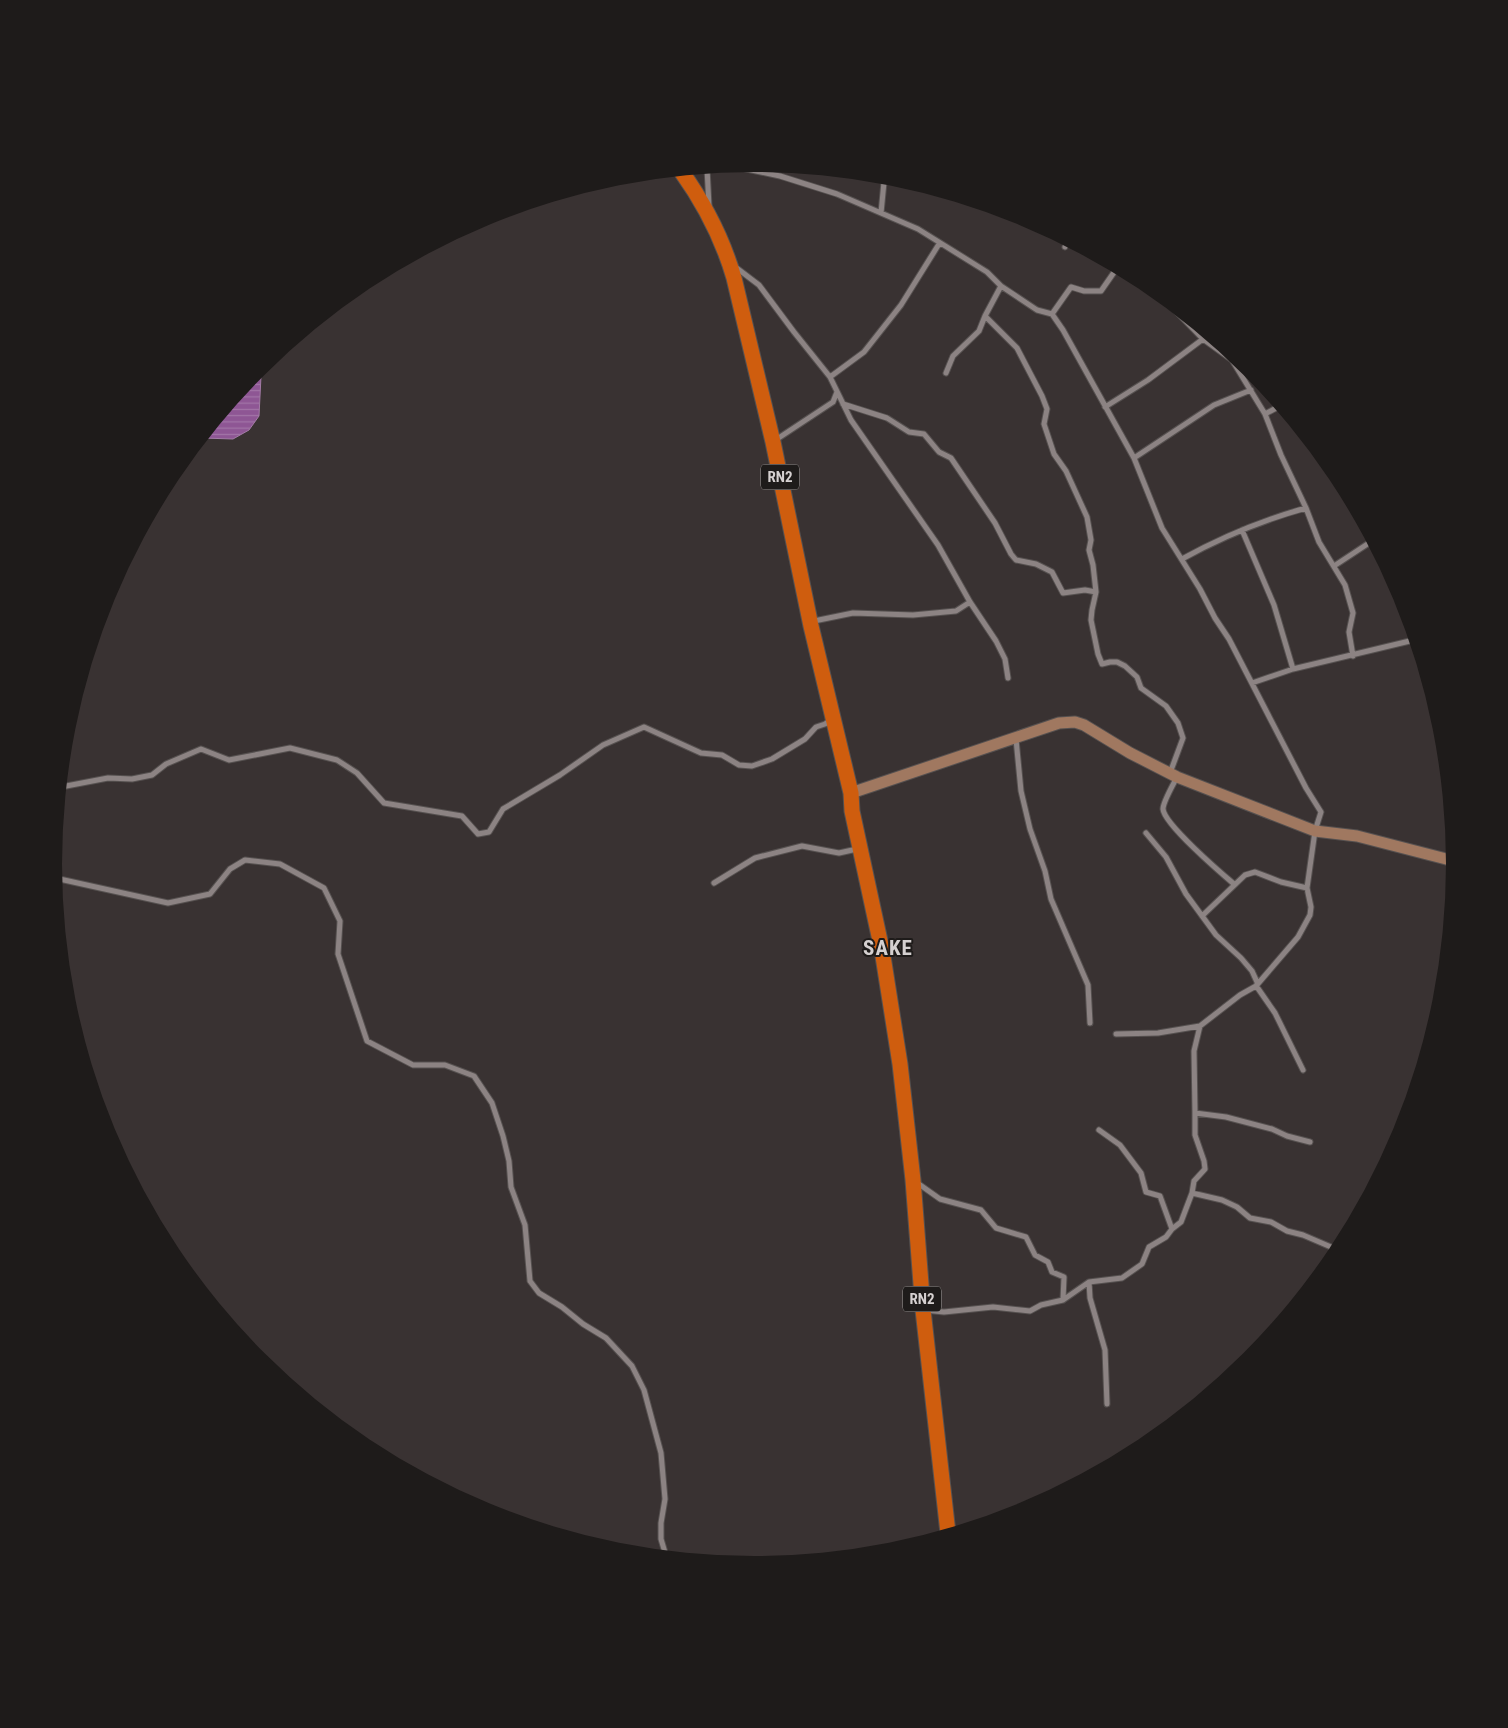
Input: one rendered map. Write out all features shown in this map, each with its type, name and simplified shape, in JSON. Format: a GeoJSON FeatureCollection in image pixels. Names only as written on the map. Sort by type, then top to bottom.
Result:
{"type":"FeatureCollection","features":[{"type":"Feature","properties":{"kind":"highway","name":"RN2"},"geometry":{"type":"LineString","coordinates":[[684,176],[710,219],[730,264],[773,442],[832,719],[851,792],[852,810],[882,950],[900,1064],[913,1180],[923,1310],[947,1528]]}},
{"type":"Feature","properties":{"kind":"main road"},"geometry":{"type":"LineString","coordinates":[[851,792],[1060,723],[1075,722],[1084,725],[1130,753],[1173,775],[1315,831],[1357,836],[1446,858]]}},
{"type":"Feature","properties":{"kind":"street"},"geometry":{"type":"LineString","coordinates":[[760,172],[790,179],[837,194],[918,229],[986,272],[1001,286],[1037,310],[1052,314],[1063,330],[1134,458],[1162,528],[1182,559],[1214,618],[1229,638],[1306,788],[1321,812],[1315,831],[1307,888],[1311,907],[1310,915],[1305,926],[1285,954],[1252,989],[1240,995],[1200,1026],[1158,1033],[1116,1034]]}},
{"type":"Feature","properties":{"kind":"street"},"geometry":{"type":"LineString","coordinates":[[707,174],[710,219]]}},
{"type":"Feature","properties":{"kind":"street"},"geometry":{"type":"LineString","coordinates":[[881,213],[884,185]]}},
{"type":"Feature","properties":{"kind":"street"},"geometry":{"type":"LineString","coordinates":[[830,377],[864,352],[901,305],[939,244]]}},
{"type":"Feature","properties":{"kind":"street"},"geometry":{"type":"LineString","coordinates":[[730,264],[759,284],[830,377],[852,420],[938,545],[970,602],[996,641],[1005,659],[1008,678]]}},
{"type":"Feature","properties":{"kind":"street"},"geometry":{"type":"LineString","coordinates":[[1052,314],[1071,287],[1084,291],[1101,291],[1113,273]]}},
{"type":"Feature","properties":{"kind":"street"},"geometry":{"type":"LineString","coordinates":[[946,373],[953,356],[979,331],[1001,286]]}},
{"type":"Feature","properties":{"kind":"street"},"geometry":{"type":"LineString","coordinates":[[985,316],[1016,348],[1042,396],[1046,410],[1044,424],[1054,454],[1066,471],[1087,518],[1090,540],[1089,550],[1096,592],[1091,620],[1102,664],[1117,662],[1125,666],[1137,677],[1141,688],[1166,706],[1178,722],[1183,738],[1163,806],[1165,816],[1194,848],[1234,884]]}},
{"type":"Feature","properties":{"kind":"street"},"geometry":{"type":"LineString","coordinates":[[1199,335],[1207,342]]}},
{"type":"Feature","properties":{"kind":"street"},"geometry":{"type":"LineString","coordinates":[[1104,407],[1155,376],[1203,339]]}},
{"type":"Feature","properties":{"kind":"street"},"geometry":{"type":"LineString","coordinates":[[1243,375],[1265,414],[1319,542],[1344,585],[1353,613],[1349,632],[1353,656]]}},
{"type":"Feature","properties":{"kind":"street"},"geometry":{"type":"LineString","coordinates":[[1134,458],[1214,405],[1251,390]]}},
{"type":"Feature","properties":{"kind":"street"},"geometry":{"type":"LineString","coordinates":[[773,442],[833,402],[837,392]]}},
{"type":"Feature","properties":{"kind":"street"},"geometry":{"type":"LineString","coordinates":[[844,404],[887,418],[909,432],[924,434],[939,452],[951,458],[959,473],[995,523],[1016,560],[1036,564],[1052,572],[1062,593],[1085,590],[1096,592]]}},
{"type":"Feature","properties":{"kind":"street"},"geometry":{"type":"LineString","coordinates":[[1265,414],[1275,409]]}},
{"type":"Feature","properties":{"kind":"street"},"geometry":{"type":"LineString","coordinates":[[1182,559],[1212,542],[1266,520],[1306,508]]}},
{"type":"Feature","properties":{"kind":"street"},"geometry":{"type":"LineString","coordinates":[[1242,530],[1274,605],[1293,670]]}},
{"type":"Feature","properties":{"kind":"street"},"geometry":{"type":"LineString","coordinates":[[1334,566],[1367,545]]}},
{"type":"Feature","properties":{"kind":"street"},"geometry":{"type":"LineString","coordinates":[[811,626],[814,621],[853,613],[913,615],[956,611],[970,602]]}},
{"type":"Feature","properties":{"kind":"street"},"geometry":{"type":"LineString","coordinates":[[1252,683],[1293,670],[1409,641]]}},
{"type":"Feature","properties":{"kind":"street"},"geometry":{"type":"LineString","coordinates":[[67,786],[108,778],[132,779],[152,775],[166,764],[182,759],[201,749],[229,760],[290,748],[337,760],[357,773],[384,803],[462,816],[478,834],[489,832],[503,810],[604,745],[644,727],[701,753],[722,755],[739,765],[752,766],[772,759],[805,739],[816,727],[832,719]]}},
{"type":"Feature","properties":{"kind":"street"},"geometry":{"type":"LineString","coordinates":[[1016,738],[1021,791],[1030,829],[1045,871],[1051,899],[1088,985],[1090,1023]]}},
{"type":"Feature","properties":{"kind":"street"},"geometry":{"type":"LineString","coordinates":[[1146,834],[1166,857],[1186,894],[1216,935],[1252,971],[1258,982],[1257,987],[1275,1013],[1303,1070]]}},
{"type":"Feature","properties":{"kind":"street"},"geometry":{"type":"LineString","coordinates":[[714,883],[755,858],[802,846],[839,853],[860,849]]}},
{"type":"Feature","properties":{"kind":"street"},"geometry":{"type":"LineString","coordinates":[[63,880],[168,903],[210,894],[230,869],[245,860],[280,864],[324,888],[340,921],[338,954],[367,1041],[413,1065],[445,1065],[474,1076],[492,1103],[503,1136],[509,1161],[511,1187],[525,1225],[530,1281],[539,1293],[606,1338],[632,1366],[639,1378],[661,1454],[665,1499],[661,1522],[661,1539],[664,1550]]}},
{"type":"Feature","properties":{"kind":"street"},"geometry":{"type":"LineString","coordinates":[[1202,916],[1234,884],[1245,875],[1255,872],[1281,882],[1307,888]]}},
{"type":"Feature","properties":{"kind":"street"},"geometry":{"type":"LineString","coordinates":[[923,1310],[944,1312],[994,1308],[1030,1311],[1041,1305],[1063,1300],[1089,1282],[1122,1278],[1142,1264],[1149,1247],[1166,1237],[1180,1222],[1192,1193],[1194,1181],[1205,1169],[1195,1135],[1194,1051],[1200,1026]]}},
{"type":"Feature","properties":{"kind":"street"},"geometry":{"type":"LineString","coordinates":[[1195,1113],[1226,1117],[1272,1129],[1310,1142]]}},
{"type":"Feature","properties":{"kind":"street"},"geometry":{"type":"LineString","coordinates":[[1099,1130],[1120,1145],[1141,1172],[1146,1192],[1160,1196],[1172,1229]]}},
{"type":"Feature","properties":{"kind":"street"},"geometry":{"type":"LineString","coordinates":[[913,1180],[940,1199],[981,1210],[996,1228],[1026,1237],[1035,1255],[1048,1262],[1052,1272],[1064,1277],[1063,1300]]}},
{"type":"Feature","properties":{"kind":"street"},"geometry":{"type":"LineString","coordinates":[[1192,1193],[1222,1200],[1236,1207],[1250,1218],[1271,1222],[1287,1231],[1303,1235],[1330,1247]]}},
{"type":"Feature","properties":{"kind":"street"},"geometry":{"type":"LineString","coordinates":[[1089,1282],[1090,1298],[1105,1350],[1107,1404]]}},
{"type":"Feature","properties":{"kind":"shaded area"},"geometry":{"type":"Polygon","coordinates":[[[261,379],[259,416],[249,430],[233,439],[209,438],[261,379]]]}},
{"type":"Feature","properties":{"kind":"district","name":"SAKE"},"geometry":{"type":"Point","coordinates":[888,948]}}]}
